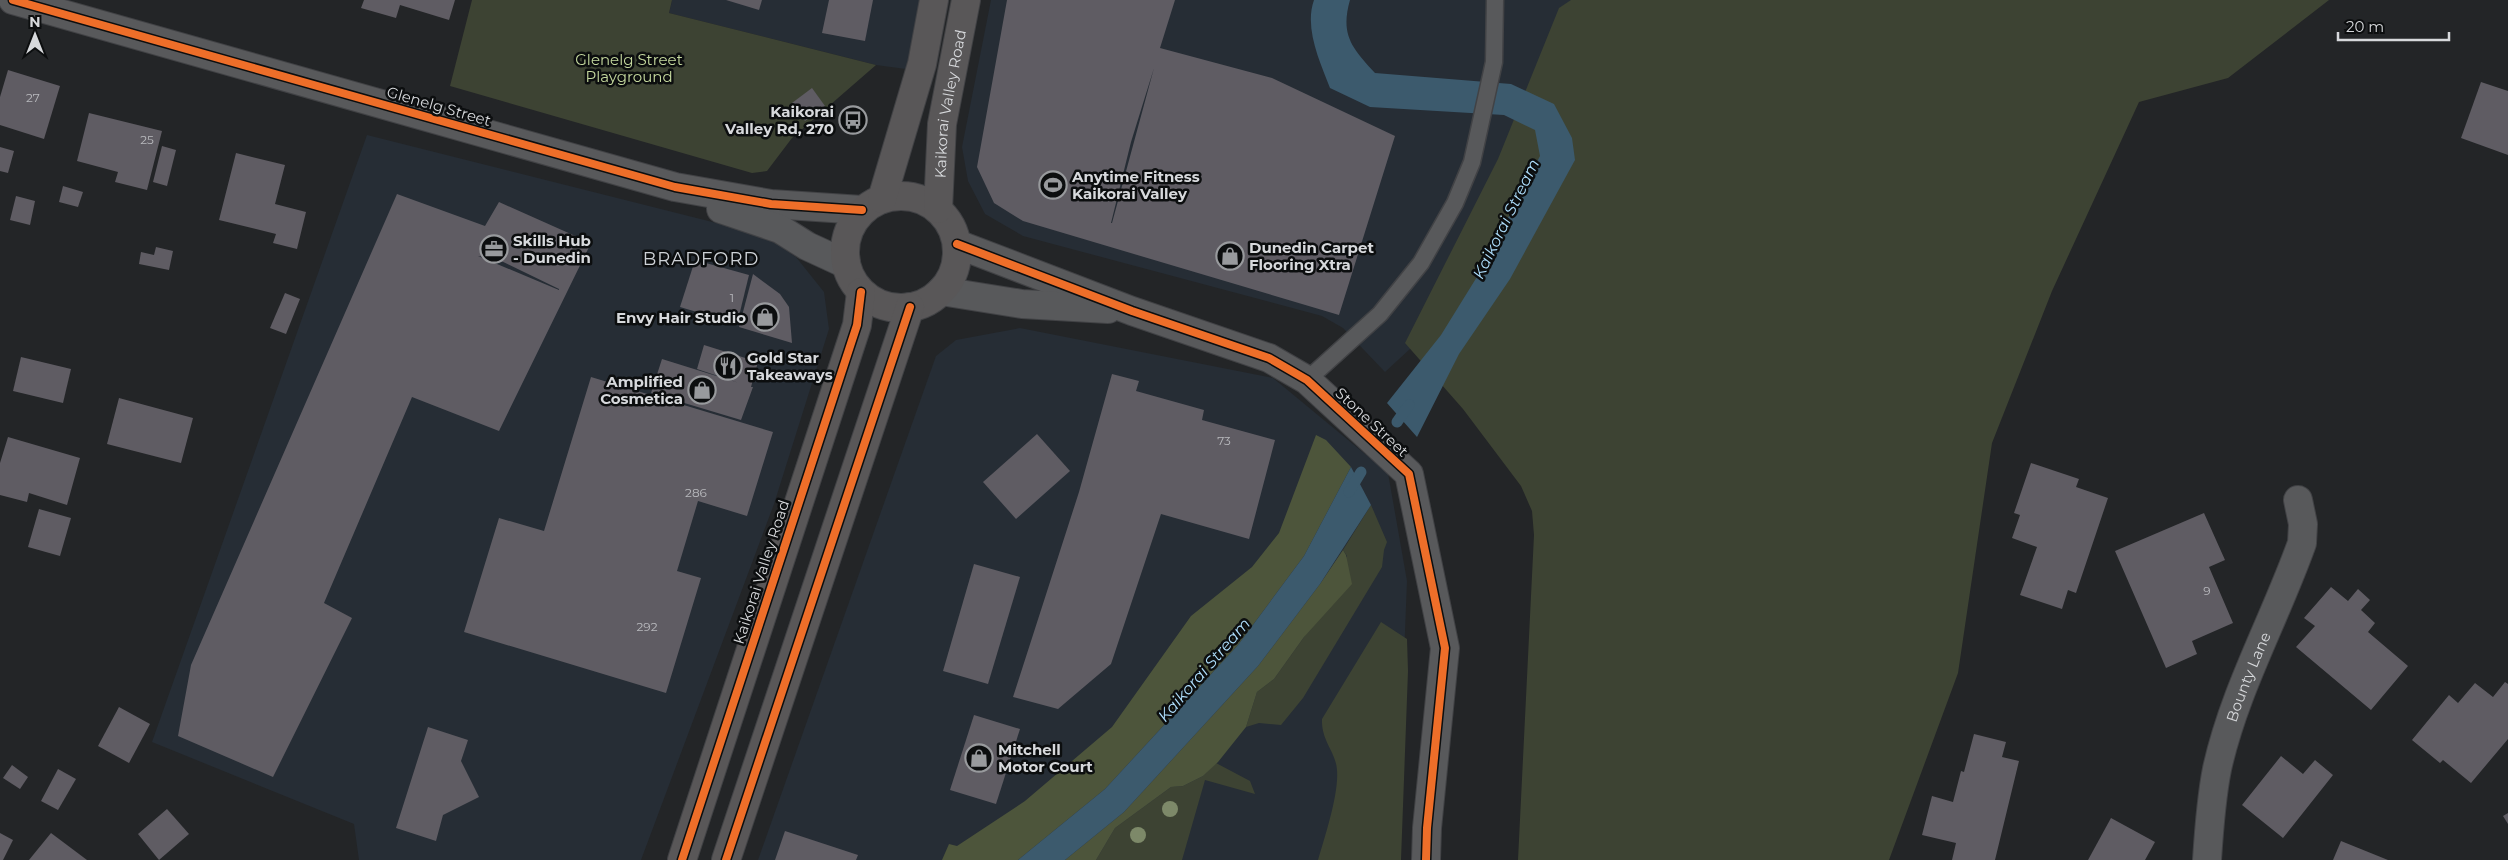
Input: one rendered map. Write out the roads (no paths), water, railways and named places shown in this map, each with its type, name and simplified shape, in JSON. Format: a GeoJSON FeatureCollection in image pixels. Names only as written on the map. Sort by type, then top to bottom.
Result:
{"type":"FeatureCollection","features":[{"type":"Feature","properties":{"kind":"main road","name":"Kaikorai Valley Road"},"geometry":{"type":"LineString","coordinates":[[682,860],[857,325],[861,292],[852,279],[846,264],[845,244],[851,226],[872,205],[922,64],[934,0]]}},
{"type":"Feature","properties":{"kind":"main road","name":"Kaikorai Valley Road"},"geometry":{"type":"LineString","coordinates":[[938,209],[942,124],[966,0]]}},
{"type":"Feature","properties":{"kind":"main road"},"geometry":{"type":"LineString","coordinates":[[861,292],[876,302],[893,308],[910,308],[927,302],[941,291],[951,277],[957,260],[957,244],[954,231],[938,209],[925,201],[911,196],[896,196],[872,205]]}},
{"type":"Feature","properties":{"kind":"main road"},"geometry":{"type":"LineString","coordinates":[[726,860],[910,308]]}},
{"type":"Feature","properties":{"kind":"street","name":"Glenelg Street"},"geometry":{"type":"LineString","coordinates":[[13,0],[675,187],[771,204],[872,205]]}},
{"type":"Feature","properties":{"kind":"street","name":"Glenelg Street"},"geometry":{"type":"LineString","coordinates":[[675,187],[728,212],[780,229],[807,246],[846,264]]}},
{"type":"Feature","properties":{"kind":"street","name":"Stone Street"},"geometry":{"type":"LineString","coordinates":[[957,244],[1132,310],[1269,358],[1307,380],[1409,474],[1446,648],[1427,828],[1426,860]]}},
{"type":"Feature","properties":{"kind":"street","name":"Stone Street"},"geometry":{"type":"LineString","coordinates":[[941,291],[1022,304],[1132,310]]}},
{"type":"Feature","properties":{"kind":"street","name":"Bounty Lane"},"geometry":{"type":"LineString","coordinates":[[2207,860],[2212,799],[2223,750],[2302,544],[2303,524],[2298,500]]}},
{"type":"Feature","properties":{"kind":"lane"},"geometry":{"type":"LineString","coordinates":[[1307,380],[1380,314],[1421,263],[1455,203],[1472,162],[1494,62],[1495,0]]}},
{"type":"Feature","properties":{"kind":"water"},"geometry":{"type":"Polygon","coordinates":[[[1314,0],[1350,0],[1347,12],[1347,32],[1354,48],[1375,73],[1511,84],[1554,104],[1572,138],[1575,160],[1510,279],[1459,354],[1417,437],[1387,403],[1441,335],[1480,272],[1540,156],[1535,130],[1504,115],[1370,107],[1330,88],[1312,33],[1311,11],[1314,0]]]}},
{"type":"Feature","properties":{"kind":"water"},"geometry":{"type":"Polygon","coordinates":[[[1351,467],[1371,505],[1320,584],[1258,666],[1124,812],[1065,860],[1018,860],[1105,789],[1238,645],[1304,556],[1351,467]]]}},
{"type":"Feature","properties":{"kind":"waterway","name":"Kaikorai Stream"},"geometry":{"type":"LineString","coordinates":[[1397,422],[1409,405]]}},
{"type":"Feature","properties":{"kind":"waterway","name":"Kaikorai Stream"},"geometry":{"type":"LineString","coordinates":[[1349,492],[1361,472]]}},
{"type":"Feature","properties":{"kind":"place","name":"Kaikorai Valley Rd, 270"},"geometry":{"type":"Point","coordinates":[853,120]}},
{"type":"Feature","properties":{"kind":"place","name":"Anytime Fitness Kaikorai Valley"},"geometry":{"type":"Point","coordinates":[1053,185]}},
{"type":"Feature","properties":{"kind":"place","name":"Skills Hub - Dunedin"},"geometry":{"type":"Point","coordinates":[494,249]}},
{"type":"Feature","properties":{"kind":"place","name":"Dunedin Carpet Flooring Xtra"},"geometry":{"type":"Point","coordinates":[1230,256]}},
{"type":"Feature","properties":{"kind":"place","name":"Envy Hair Studio"},"geometry":{"type":"Point","coordinates":[765,317]}},
{"type":"Feature","properties":{"kind":"place","name":"Gold Star Takeaways"},"geometry":{"type":"Point","coordinates":[728,366]}},
{"type":"Feature","properties":{"kind":"place","name":"Amplified Cosmetica"},"geometry":{"type":"Point","coordinates":[702,390]}},
{"type":"Feature","properties":{"kind":"place","name":"Mitchell Motor Court"},"geometry":{"type":"Point","coordinates":[979,758]}},
{"type":"Feature","properties":{"kind":"district","name":"BRADFORD"},"geometry":{"type":"Point","coordinates":[701,259]}},
{"type":"Feature","properties":{"kind":"park label","name":"Glenelg Street Playground"},"geometry":{"type":"Point","coordinates":[629,68]}}]}
